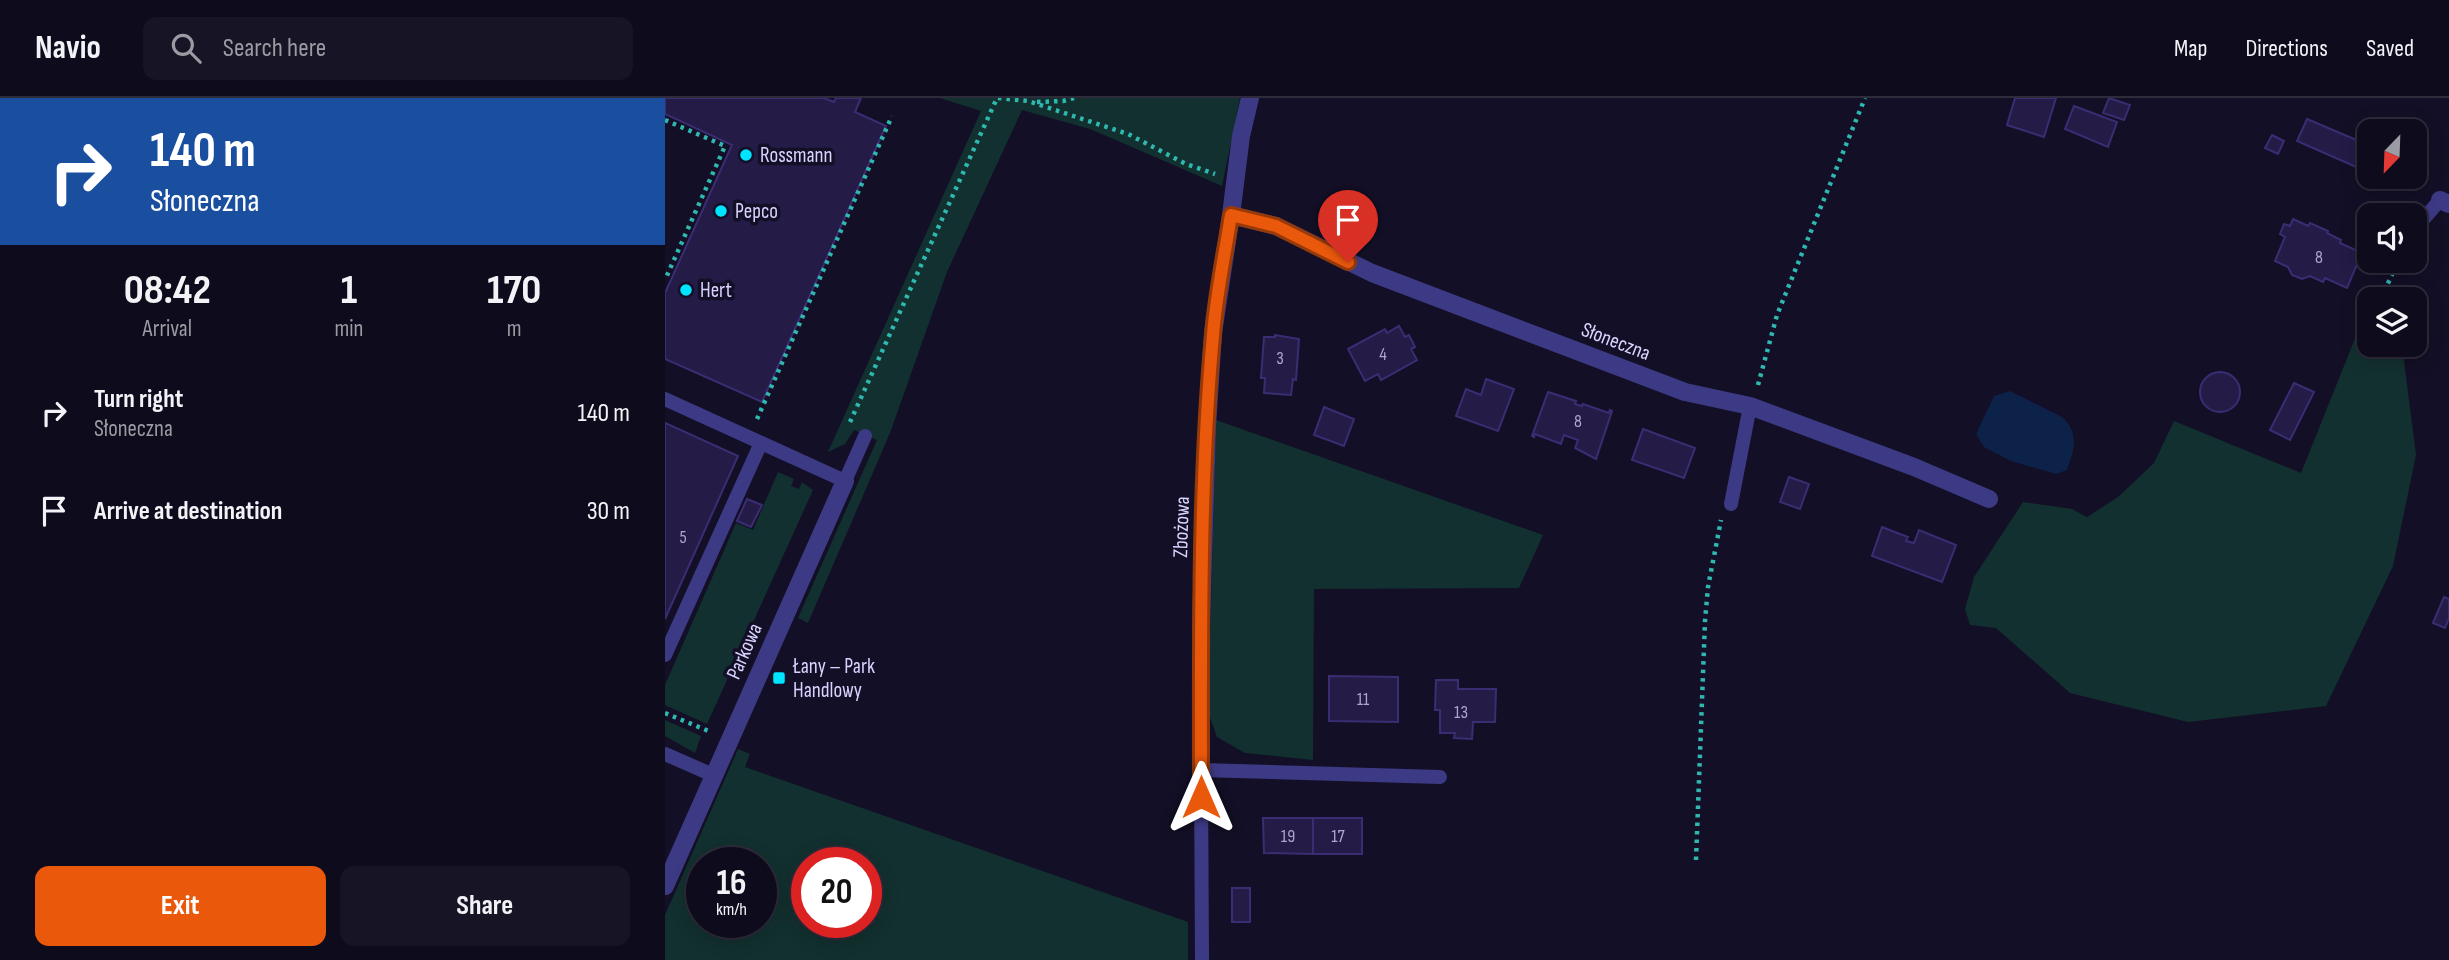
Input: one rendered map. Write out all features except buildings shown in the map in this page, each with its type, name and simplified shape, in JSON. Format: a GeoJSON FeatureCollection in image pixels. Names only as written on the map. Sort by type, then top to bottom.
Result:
{"type":"FeatureCollection","features":[{"type":"Feature","properties":{"kind":"street","name":"Zbożowa"},"geometry":{"type":"LineString","coordinates":[[1201,769],[1201,625],[1213,333],[1241,136],[1250,98]]}},
{"type":"Feature","properties":{"kind":"street","name":"Słoneczna"},"geometry":{"type":"LineString","coordinates":[[1231,215],[1276,226],[1372,273],[1685,392],[1750,406],[1915,467],[1989,499]]}},
{"type":"Feature","properties":{"kind":"street","name":"Parkowa"},"geometry":{"type":"LineString","coordinates":[[665,886],[845,481]]}},
{"type":"Feature","properties":{"kind":"lane"},"geometry":{"type":"LineString","coordinates":[[2427,218],[2445,202]]}},
{"type":"Feature","properties":{"kind":"lane"},"geometry":{"type":"LineString","coordinates":[[665,399],[845,481]]}},
{"type":"Feature","properties":{"kind":"lane"},"geometry":{"type":"LineString","coordinates":[[1731,504],[1750,406]]}},
{"type":"Feature","properties":{"kind":"lane","name":"Parkowa"},"geometry":{"type":"LineString","coordinates":[[845,481],[865,436]]}},
{"type":"Feature","properties":{"kind":"lane"},"geometry":{"type":"LineString","coordinates":[[665,655],[755,441]]}},
{"type":"Feature","properties":{"kind":"lane"},"geometry":{"type":"LineString","coordinates":[[665,754],[713,775]]}},
{"type":"Feature","properties":{"kind":"lane"},"geometry":{"type":"LineString","coordinates":[[1201,769],[1440,777]]}},
{"type":"Feature","properties":{"kind":"lane","name":"Zbożowa"},"geometry":{"type":"LineString","coordinates":[[1201,769],[1202,960]]}},
{"type":"Feature","properties":{"kind":"path"},"geometry":{"type":"LineString","coordinates":[[849,424],[997,98],[1047,103],[1074,98]]}},
{"type":"Feature","properties":{"kind":"path"},"geometry":{"type":"LineString","coordinates":[[1750,406],[1762,376],[1777,315],[1865,98]]}},
{"type":"Feature","properties":{"kind":"path"},"geometry":{"type":"LineString","coordinates":[[1028,101],[1128,134],[1186,164],[1235,183]]}},
{"type":"Feature","properties":{"kind":"path"},"geometry":{"type":"LineString","coordinates":[[755,441],[893,116]]}},
{"type":"Feature","properties":{"kind":"path"},"geometry":{"type":"LineString","coordinates":[[665,120],[725,146],[665,280]]}},
{"type":"Feature","properties":{"kind":"path"},"geometry":{"type":"LineString","coordinates":[[1696,860],[1707,598],[1720,520],[1731,504]]}},
{"type":"Feature","properties":{"kind":"path"},"geometry":{"type":"LineString","coordinates":[[665,713],[711,732],[719,731]]}},
{"type":"Feature","properties":{"kind":"green space"},"geometry":{"type":"Polygon","coordinates":[[[940,98],[1240,98],[1222,186],[1090,129],[1022,110],[947,272],[890,433],[808,623],[798,618],[877,440],[854,430],[845,444],[828,452],[981,111],[940,98]]]}},
{"type":"Feature","properties":{"kind":"green space"},"geometry":{"type":"Polygon","coordinates":[[[2357,333],[2357,357],[2404,357],[2416,455],[2393,566],[2326,706],[2188,722],[2070,693],[1996,628],[1970,625],[1965,609],[1974,577],[2023,502],[2072,509],[2087,517],[2118,497],[2154,463],[2174,421],[2301,473],[2357,333]]]}},
{"type":"Feature","properties":{"kind":"green space"},"geometry":{"type":"Polygon","coordinates":[[[1216,420],[1543,535],[1519,588],[1314,589],[1313,760],[1245,753],[1217,737],[1208,712],[1216,420]]]}},
{"type":"Feature","properties":{"kind":"green space"},"geometry":{"type":"Polygon","coordinates":[[[778,472],[794,479],[791,486],[799,489],[802,482],[813,490],[707,724],[665,705],[665,685],[736,523],[753,530],[778,472]]]}},
{"type":"Feature","properties":{"kind":"green space"},"geometry":{"type":"Polygon","coordinates":[[[665,720],[701,736],[695,753],[665,736],[665,720]]]}},
{"type":"Feature","properties":{"kind":"green space"},"geometry":{"type":"Polygon","coordinates":[[[738,749],[750,754],[745,767],[1188,922],[1188,960],[665,960],[665,915],[686,867],[686,938],[777,938],[777,847],[695,847],[738,749]]]}},
{"type":"Feature","properties":{"kind":"water"},"geometry":{"type":"Polygon","coordinates":[[[2010,391],[2062,417],[2068,423],[2074,442],[2067,470],[2056,474],[2011,461],[1984,447],[1976,434],[1994,396],[2010,391]]]}},
{"type":"Feature","properties":{"kind":"place","name":"Rossmann"},"geometry":{"type":"Point","coordinates":[746,155]}},
{"type":"Feature","properties":{"kind":"place","name":"Pepco"},"geometry":{"type":"Point","coordinates":[721,211]}},
{"type":"Feature","properties":{"kind":"place","name":"Hert"},"geometry":{"type":"Point","coordinates":[686,290]}},
{"type":"Feature","properties":{"kind":"place","name":"Łany – Park Handlowy"},"geometry":{"type":"Point","coordinates":[779,678]}},
{"type":"Feature","properties":{"kind":"route"},"geometry":{"type":"LineString","coordinates":[[1201,797],[1201,625],[1207,428],[1213,333],[1231,215],[1276,226],[1348,262]]}}]}
